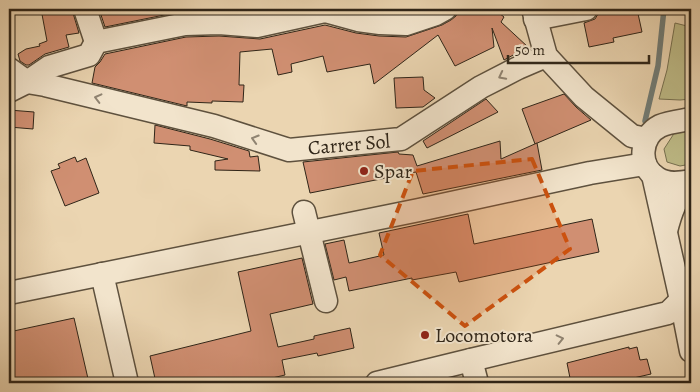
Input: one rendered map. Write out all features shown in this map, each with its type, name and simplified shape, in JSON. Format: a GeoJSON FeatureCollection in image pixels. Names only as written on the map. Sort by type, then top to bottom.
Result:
{"type":"FeatureCollection","features":[{"type":"Feature","properties":{"kind":"street"},"geometry":{"type":"LineString","coordinates":[[18,87],[49,67],[89,55],[96,42],[85,9]]}},
{"type":"Feature","properties":{"kind":"street"},"geometry":{"type":"LineString","coordinates":[[96,42],[185,24],[256,23],[325,11],[358,20],[406,24],[445,9]]}},
{"type":"Feature","properties":{"kind":"street"},"geometry":{"type":"LineString","coordinates":[[586,9],[534,14],[546,56],[584,97],[632,136],[646,139]]}},
{"type":"Feature","properties":{"kind":"street","name":"Carrer Sol"},"geometry":{"type":"LineString","coordinates":[[9,69],[18,87],[45,85],[288,146],[401,139],[481,87],[546,56]]}},
{"type":"Feature","properties":{"kind":"street"},"geometry":{"type":"LineString","coordinates":[[676,219],[649,170],[643,152],[646,139],[652,131],[666,124],[691,119]]}},
{"type":"Feature","properties":{"kind":"street"},"geometry":{"type":"LineString","coordinates":[[9,293],[102,274],[307,222],[419,210],[590,174],[649,170],[658,179],[666,182],[690,182]]}},
{"type":"Feature","properties":{"kind":"street"},"geometry":{"type":"LineString","coordinates":[[690,182],[682,192],[676,219],[681,300],[691,351]]}},
{"type":"Feature","properties":{"kind":"street"},"geometry":{"type":"LineString","coordinates":[[307,222],[326,301]]}},
{"type":"Feature","properties":{"kind":"street"},"geometry":{"type":"LineString","coordinates":[[102,274],[127,383]]}},
{"type":"Feature","properties":{"kind":"street"},"geometry":{"type":"LineString","coordinates":[[377,383],[668,313],[681,300]]}},
{"type":"Feature","properties":{"kind":"street"},"geometry":{"type":"LineString","coordinates":[[471,360],[477,383]]}},
{"type":"Feature","properties":{"kind":"highlighted area"},"geometry":{"type":"Polygon","coordinates":[[[532,159],[570,249],[465,326],[380,255],[413,171],[532,159]]]}},
{"type":"Feature","properties":{"kind":"shaded area"},"geometry":{"type":"Polygon","coordinates":[[[675,23],[691,27],[691,99],[659,99],[667,70],[675,23]]]}},
{"type":"Feature","properties":{"kind":"shaded area"},"geometry":{"type":"Polygon","coordinates":[[[691,128],[691,164],[680,166],[667,162],[664,149],[675,132],[691,128]]]}},
{"type":"Feature","properties":{"kind":"building"},"geometry":{"type":"Polygon","coordinates":[[[41,9],[72,9],[79,33],[66,35],[69,47],[45,54],[29,65],[26,65],[20,61],[18,54],[26,49],[40,46],[39,44],[47,41],[41,9]]]}},
{"type":"Feature","properties":{"kind":"building"},"geometry":{"type":"Polygon","coordinates":[[[99,9],[239,9],[239,11],[184,11],[105,27],[99,9]]]}},
{"type":"Feature","properties":{"kind":"building"},"geometry":{"type":"Polygon","coordinates":[[[458,9],[494,9],[504,17],[501,22],[528,47],[504,60],[492,28],[494,47],[455,66],[438,35],[374,84],[370,64],[327,72],[323,56],[291,64],[292,72],[278,75],[272,49],[240,52],[239,85],[244,85],[243,102],[187,102],[187,106],[92,83],[95,67],[105,54],[186,37],[219,36],[260,39],[325,25],[356,33],[406,37],[442,25],[456,16],[458,9]]]}},
{"type":"Feature","properties":{"kind":"building"},"geometry":{"type":"Polygon","coordinates":[[[599,9],[637,9],[642,32],[613,38],[614,42],[589,47],[584,23],[595,19],[599,9]]]}},
{"type":"Feature","properties":{"kind":"building"},"geometry":{"type":"Polygon","coordinates":[[[423,77],[424,90],[435,98],[423,107],[396,108],[394,78],[423,77]]]}},
{"type":"Feature","properties":{"kind":"building"},"geometry":{"type":"Polygon","coordinates":[[[564,94],[591,120],[535,144],[522,109],[564,94]]]}},
{"type":"Feature","properties":{"kind":"building"},"geometry":{"type":"Polygon","coordinates":[[[486,99],[498,112],[427,148],[423,141],[486,99]]]}},
{"type":"Feature","properties":{"kind":"building"},"geometry":{"type":"Polygon","coordinates":[[[9,110],[34,112],[33,129],[9,127],[9,110]]]}},
{"type":"Feature","properties":{"kind":"building"},"geometry":{"type":"Polygon","coordinates":[[[155,125],[249,151],[250,157],[258,156],[260,171],[215,170],[215,161],[228,159],[190,150],[190,146],[154,143],[155,125]]]}},
{"type":"Feature","properties":{"kind":"building"},"geometry":{"type":"Polygon","coordinates":[[[500,141],[501,159],[537,143],[542,170],[423,194],[416,172],[310,193],[303,162],[398,152],[399,154],[413,155],[417,166],[500,141]]]}},
{"type":"Feature","properties":{"kind":"building"},"geometry":{"type":"Polygon","coordinates":[[[75,157],[77,162],[86,158],[99,193],[65,206],[51,171],[60,168],[58,164],[75,157]]]}},
{"type":"Feature","properties":{"kind":"building"},"geometry":{"type":"Polygon","coordinates":[[[468,214],[474,244],[592,219],[599,252],[459,282],[456,272],[412,280],[412,278],[349,291],[346,277],[334,280],[325,244],[344,240],[349,263],[384,255],[379,233],[468,214]]]}},
{"type":"Feature","properties":{"kind":"building"},"geometry":{"type":"Polygon","coordinates":[[[302,258],[313,304],[270,314],[278,347],[350,328],[354,348],[318,356],[317,353],[282,360],[285,375],[251,383],[156,383],[150,356],[251,331],[238,272],[302,258]]]}},
{"type":"Feature","properties":{"kind":"building"},"geometry":{"type":"Polygon","coordinates":[[[74,318],[89,383],[9,383],[9,332],[74,318]]]}},
{"type":"Feature","properties":{"kind":"building"},"geometry":{"type":"Polygon","coordinates":[[[629,347],[629,349],[637,347],[640,360],[647,359],[651,374],[612,383],[571,383],[567,363],[629,347]]]}},
{"type":"Feature","properties":{"kind":"waterway"},"geometry":{"type":"LineString","coordinates":[[645,121],[658,66],[664,9]]}},
{"type":"Feature","properties":{"kind":"place","name":"Spar"},"geometry":{"type":"Point","coordinates":[364,171]}},
{"type":"Feature","properties":{"kind":"place","name":"Locomotora"},"geometry":{"type":"Point","coordinates":[425,335]}}]}
